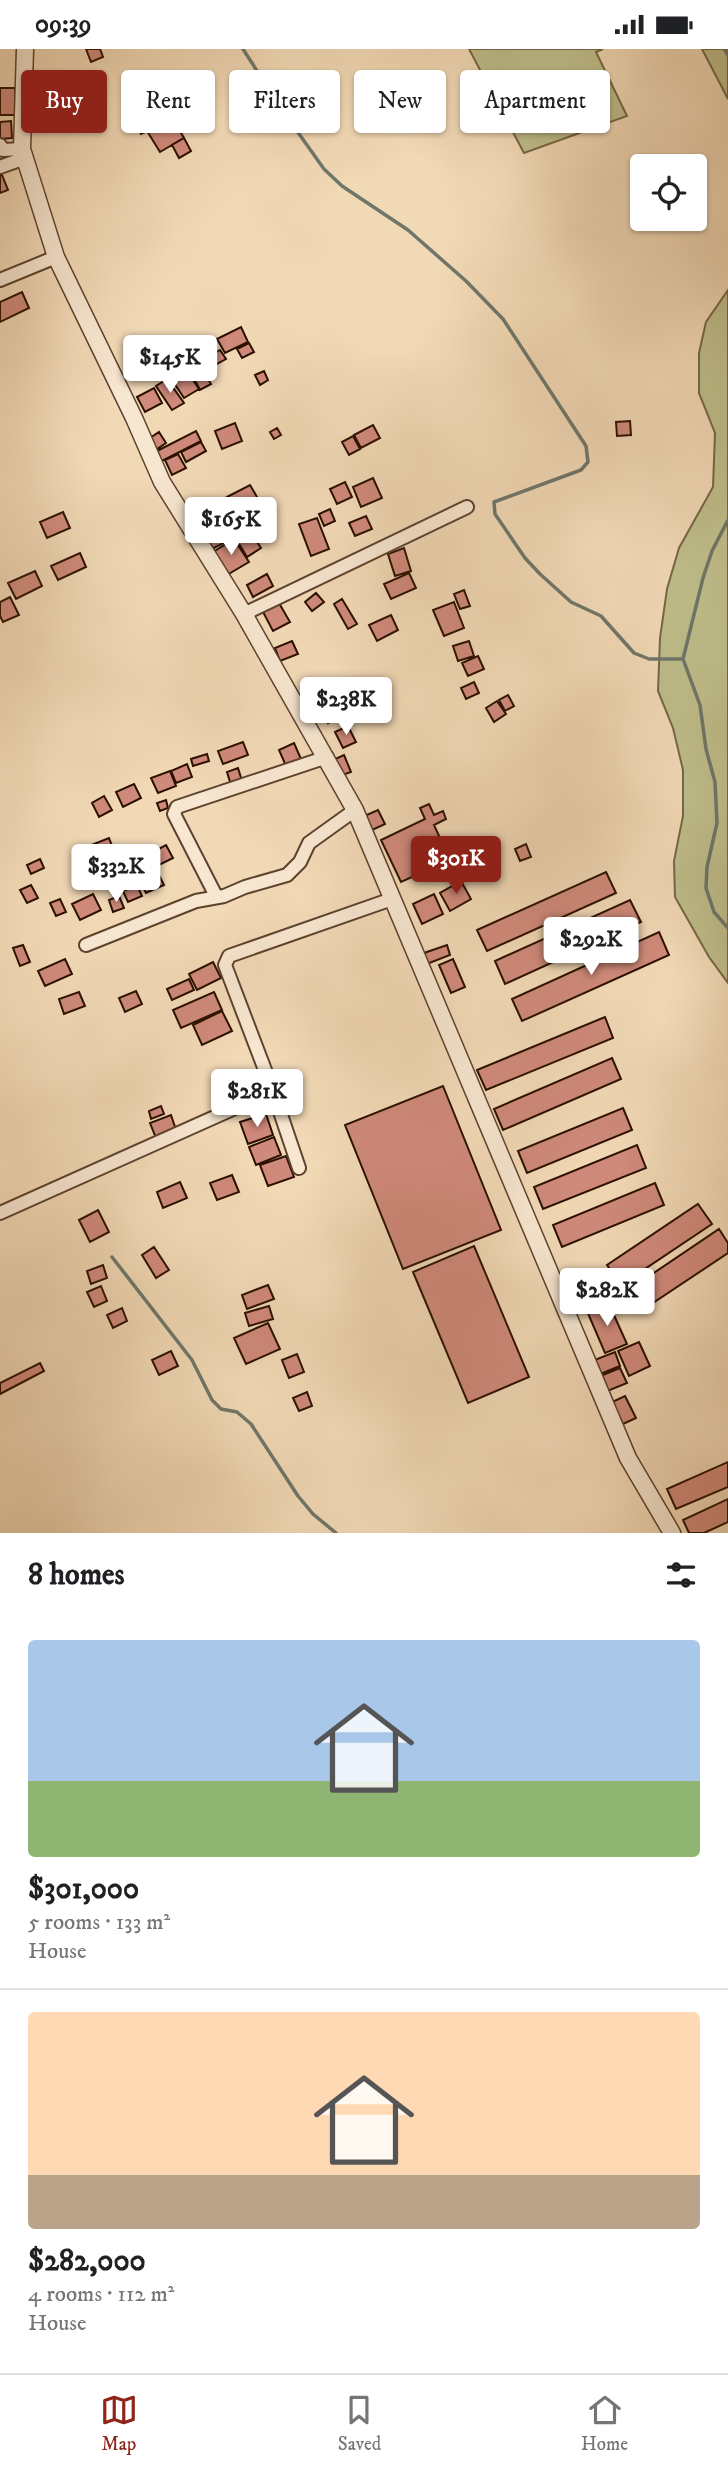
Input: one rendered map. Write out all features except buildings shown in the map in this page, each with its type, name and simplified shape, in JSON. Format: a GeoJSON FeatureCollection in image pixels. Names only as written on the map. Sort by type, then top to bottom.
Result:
{"type":"FeatureCollection","features":[{"type":"Feature","properties":{"kind":"street"},"geometry":{"type":"LineString","coordinates":[[25,49],[24,153],[56,257],[162,482],[244,614],[355,810],[628,1458],[672,1533]]}},
{"type":"Feature","properties":{"kind":"street"},"geometry":{"type":"LineString","coordinates":[[0,145],[3,150],[24,153]]}},
{"type":"Feature","properties":{"kind":"street"},"geometry":{"type":"LineString","coordinates":[[0,167],[24,153]]}},
{"type":"Feature","properties":{"kind":"street"},"geometry":{"type":"LineString","coordinates":[[0,280],[56,257]]}},
{"type":"Feature","properties":{"kind":"street"},"geometry":{"type":"LineString","coordinates":[[244,614],[467,507]]}},
{"type":"Feature","properties":{"kind":"street"},"geometry":{"type":"LineString","coordinates":[[216,896],[174,814],[177,807],[327,757]]}},
{"type":"Feature","properties":{"kind":"street"},"geometry":{"type":"LineString","coordinates":[[86,945],[196,901],[224,896],[287,875],[300,862],[309,843],[355,810]]}},
{"type":"Feature","properties":{"kind":"street"},"geometry":{"type":"LineString","coordinates":[[299,1168],[225,961],[229,956],[392,899]]}},
{"type":"Feature","properties":{"kind":"street"},"geometry":{"type":"LineString","coordinates":[[0,1213],[273,1091]]}},
{"type":"Feature","properties":{"kind":"shaded area"},"geometry":{"type":"Polygon","coordinates":[[[469,49],[603,49],[596,52],[605,70],[480,70],[469,49]]]}},
{"type":"Feature","properties":{"kind":"shaded area"},"geometry":{"type":"Polygon","coordinates":[[[702,49],[728,49],[728,99],[702,49]]]}},
{"type":"Feature","properties":{"kind":"shaded area"},"geometry":{"type":"Polygon","coordinates":[[[610,81],[627,116],[610,122],[610,81]]]}},
{"type":"Feature","properties":{"kind":"shaded area"},"geometry":{"type":"Polygon","coordinates":[[[513,133],[580,133],[524,153],[513,133]]]}},
{"type":"Feature","properties":{"kind":"shaded area"},"geometry":{"type":"Polygon","coordinates":[[[728,290],[728,983],[709,957],[675,897],[674,861],[683,816],[683,770],[673,728],[658,691],[660,638],[667,589],[679,548],[713,487],[715,433],[699,393],[699,353],[706,322],[728,290]]]}},
{"type":"Feature","properties":{"kind":"waterway"},"geometry":{"type":"LineString","coordinates":[[243,49],[324,169],[342,186],[408,230],[466,281],[503,319],[586,446],[588,462],[581,470],[494,502],[495,514],[525,558],[571,602],[601,616],[634,653],[649,659],[683,659]]}},
{"type":"Feature","properties":{"kind":"waterway"},"geometry":{"type":"LineString","coordinates":[[724,49],[728,55]]}},
{"type":"Feature","properties":{"kind":"waterway"},"geometry":{"type":"LineString","coordinates":[[728,520],[712,551],[703,578],[683,659],[700,705],[706,749],[715,782],[717,823],[707,867],[706,888],[714,912],[728,928]]}},
{"type":"Feature","properties":{"kind":"waterway"},"geometry":{"type":"LineString","coordinates":[[112,1257],[192,1360],[212,1400],[221,1409],[237,1412],[251,1424],[298,1496],[313,1514],[336,1533]]}}]}
